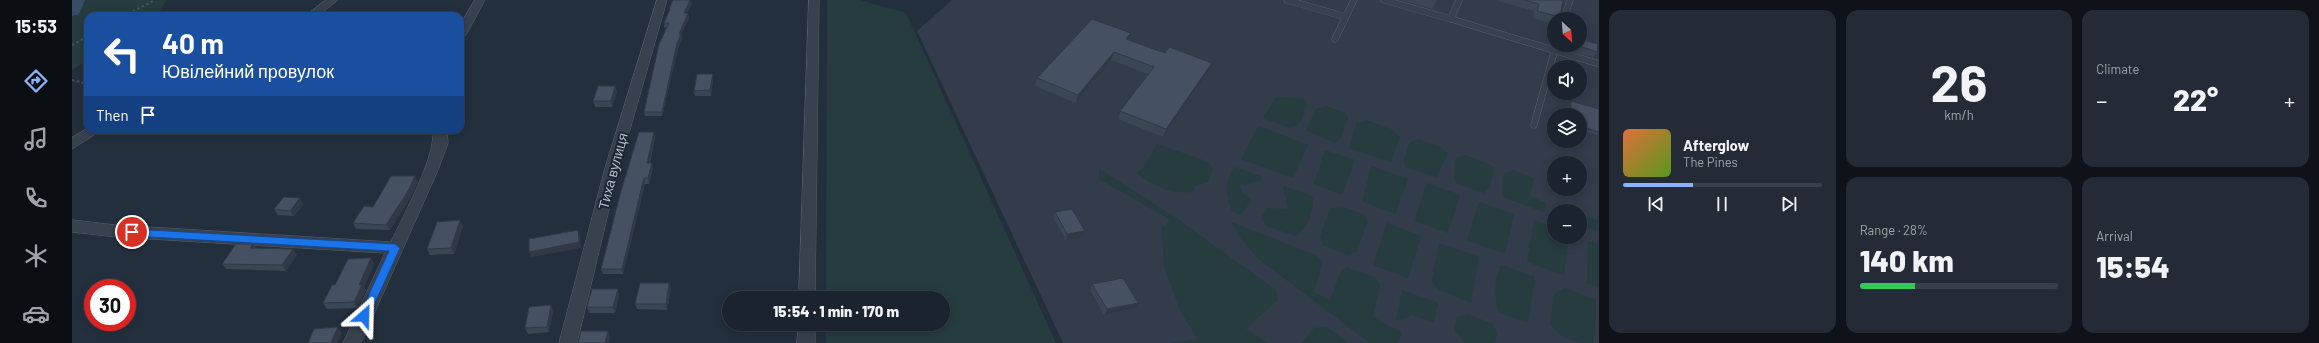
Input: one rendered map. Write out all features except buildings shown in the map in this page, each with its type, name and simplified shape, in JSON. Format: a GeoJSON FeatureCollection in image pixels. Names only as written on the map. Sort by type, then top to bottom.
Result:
{"type":"FeatureCollection","features":[{"type":"Feature","properties":{"kind":"street"},"geometry":{"type":"LineString","coordinates":[[316,12],[333,0]]}},
{"type":"Feature","properties":{"kind":"street"},"geometry":{"type":"LineString","coordinates":[[464,28],[480,0]]}},
{"type":"Feature","properties":{"kind":"street","name":"Тиха вулиця"},"geometry":{"type":"LineString","coordinates":[[568,343],[612,168],[662,0]]}},
{"type":"Feature","properties":{"kind":"street"},"geometry":{"type":"LineString","coordinates":[[807,291],[814,0]]}},
{"type":"Feature","properties":{"kind":"street"},"geometry":{"type":"LineString","coordinates":[[72,144],[88,134]]}},
{"type":"Feature","properties":{"kind":"street"},"geometry":{"type":"LineString","coordinates":[[352,343],[431,170],[441,143],[440,134]]}},
{"type":"Feature","properties":{"kind":"street"},"geometry":{"type":"LineString","coordinates":[[72,226],[116,231],[395,248]]}},
{"type":"Feature","properties":{"kind":"street"},"geometry":{"type":"LineString","coordinates":[[806,343],[807,331]]}},
{"type":"Feature","properties":{"kind":"lane"},"geometry":{"type":"LineString","coordinates":[[1287,0],[1346,17]]}},
{"type":"Feature","properties":{"kind":"lane"},"geometry":{"type":"LineString","coordinates":[[1335,39],[1354,0]]}},
{"type":"Feature","properties":{"kind":"lane"},"geometry":{"type":"LineString","coordinates":[[1384,0],[1547,46]]}},
{"type":"Feature","properties":{"kind":"lane"},"geometry":{"type":"LineString","coordinates":[[1451,19],[1459,0]]}},
{"type":"Feature","properties":{"kind":"lane"},"geometry":{"type":"LineString","coordinates":[[1566,12],[1570,0]]}},
{"type":"Feature","properties":{"kind":"lane"},"geometry":{"type":"LineString","coordinates":[[1534,125],[1555,52]]}},
{"type":"Feature","properties":{"kind":"lane"},"geometry":{"type":"LineString","coordinates":[[1567,52],[1599,64]]}},
{"type":"Feature","properties":{"kind":"path"},"geometry":{"type":"LineString","coordinates":[[132,12],[155,0]]}},
{"type":"Feature","properties":{"kind":"path"},"geometry":{"type":"LineString","coordinates":[[72,45],[84,38]]}},
{"type":"Feature","properties":{"kind":"path"},"geometry":{"type":"LineString","coordinates":[[72,80],[84,83]]}},
{"type":"Feature","properties":{"kind":"shaded area"},"geometry":{"type":"Polygon","coordinates":[[[952,0],[1599,0],[1599,343],[1063,343],[917,31],[952,0]]]}},
{"type":"Feature","properties":{"kind":"green space"},"geometry":{"type":"Polygon","coordinates":[[[72,0],[167,0],[159,12],[84,12],[84,62],[72,70],[72,0]]]}},
{"type":"Feature","properties":{"kind":"green space"},"geometry":{"type":"Polygon","coordinates":[[[827,0],[860,0],[906,13],[1056,343],[826,343],[826,331],[950,331],[950,291],[826,291],[827,0]]]}},
{"type":"Feature","properties":{"kind":"green space"},"geometry":{"type":"Polygon","coordinates":[[[1276,97],[1304,99],[1307,105],[1298,126],[1290,128],[1263,118],[1276,97]]]}},
{"type":"Feature","properties":{"kind":"green space"},"geometry":{"type":"Polygon","coordinates":[[[1326,106],[1346,113],[1348,118],[1340,139],[1335,143],[1306,130],[1316,109],[1326,106]]]}},
{"type":"Feature","properties":{"kind":"green space"},"geometry":{"type":"Polygon","coordinates":[[[1366,120],[1393,130],[1400,137],[1391,162],[1349,148],[1357,123],[1366,120]]]}},
{"type":"Feature","properties":{"kind":"green space"},"geometry":{"type":"Polygon","coordinates":[[[1258,126],[1308,145],[1293,178],[1241,159],[1258,126]]]}},
{"type":"Feature","properties":{"kind":"green space"},"geometry":{"type":"Polygon","coordinates":[[[1419,139],[1442,148],[1447,154],[1437,177],[1405,167],[1404,159],[1410,142],[1419,139]]]}},
{"type":"Feature","properties":{"kind":"green space"},"geometry":{"type":"Polygon","coordinates":[[[1157,144],[1208,162],[1213,170],[1208,182],[1195,186],[1192,192],[1176,192],[1162,188],[1136,173],[1144,167],[1157,144]]]}},
{"type":"Feature","properties":{"kind":"green space"},"geometry":{"type":"Polygon","coordinates":[[[1325,150],[1355,160],[1342,195],[1314,184],[1325,150]]]}},
{"type":"Feature","properties":{"kind":"green space"},"geometry":{"type":"Polygon","coordinates":[[[1465,155],[1491,165],[1494,169],[1490,187],[1484,193],[1456,183],[1454,178],[1456,158],[1465,155]]]}},
{"type":"Feature","properties":{"kind":"green space"},"geometry":{"type":"Polygon","coordinates":[[[1372,166],[1408,179],[1395,214],[1362,201],[1372,166]]]}},
{"type":"Feature","properties":{"kind":"green space"},"geometry":{"type":"Polygon","coordinates":[[[1234,167],[1263,177],[1260,181],[1240,185],[1243,193],[1252,200],[1241,215],[1232,211],[1227,193],[1228,179],[1234,167]]]}},
{"type":"Feature","properties":{"kind":"green space"},"geometry":{"type":"Polygon","coordinates":[[[1099,169],[1172,215],[1276,290],[1278,299],[1246,329],[1268,343],[1172,343],[1198,339],[1181,312],[1164,267],[1162,227],[1171,220],[1099,179],[1099,169]]]}},
{"type":"Feature","properties":{"kind":"green space"},"geometry":{"type":"Polygon","coordinates":[[[1513,170],[1534,178],[1530,196],[1546,203],[1544,212],[1505,198],[1502,194],[1504,174],[1513,170]]]}},
{"type":"Feature","properties":{"kind":"green space"},"geometry":{"type":"Polygon","coordinates":[[[1426,183],[1460,195],[1448,233],[1415,221],[1426,183]]]}},
{"type":"Feature","properties":{"kind":"green space"},"geometry":{"type":"Polygon","coordinates":[[[1283,186],[1312,196],[1313,206],[1307,224],[1296,236],[1266,226],[1261,218],[1267,208],[1288,209],[1283,186]]]}},
{"type":"Feature","properties":{"kind":"green space"},"geometry":{"type":"Polygon","coordinates":[[[1479,202],[1514,214],[1505,254],[1467,240],[1479,202]]]}},
{"type":"Feature","properties":{"kind":"green space"},"geometry":{"type":"Polygon","coordinates":[[[1341,206],[1365,215],[1367,223],[1357,251],[1347,255],[1323,245],[1320,237],[1330,209],[1341,206]]]}},
{"type":"Feature","properties":{"kind":"green space"},"geometry":{"type":"Polygon","coordinates":[[[1587,217],[1599,221],[1599,231],[1587,227],[1587,217]]]}},
{"type":"Feature","properties":{"kind":"green space"},"geometry":{"type":"Polygon","coordinates":[[[1534,220],[1547,225],[1547,244],[1567,244],[1564,275],[1527,262],[1534,220]]]}},
{"type":"Feature","properties":{"kind":"green space"},"geometry":{"type":"Polygon","coordinates":[[[1231,222],[1315,255],[1323,261],[1314,292],[1330,301],[1340,273],[1346,267],[1375,277],[1380,284],[1373,317],[1402,333],[1397,343],[1370,343],[1257,258],[1239,236],[1231,222]]]}},
{"type":"Feature","properties":{"kind":"green space"},"geometry":{"type":"Polygon","coordinates":[[[1387,223],[1421,236],[1408,278],[1373,265],[1387,223]]]}},
{"type":"Feature","properties":{"kind":"green space"},"geometry":{"type":"Polygon","coordinates":[[[1588,241],[1599,244],[1599,287],[1587,283],[1588,241]]]}},
{"type":"Feature","properties":{"kind":"green space"},"geometry":{"type":"Polygon","coordinates":[[[1439,243],[1479,257],[1471,303],[1437,289],[1432,281],[1439,243]]]}},
{"type":"Feature","properties":{"kind":"green space"},"geometry":{"type":"Polygon","coordinates":[[[1502,265],[1535,277],[1528,323],[1500,313],[1495,289],[1497,276],[1502,265]]]}},
{"type":"Feature","properties":{"kind":"green space"},"geometry":{"type":"Polygon","coordinates":[[[1565,288],[1596,300],[1594,343],[1569,340],[1559,334],[1550,324],[1554,294],[1565,288]]]}},
{"type":"Feature","properties":{"kind":"green space"},"geometry":{"type":"Polygon","coordinates":[[[1402,290],[1438,303],[1434,322],[1412,315],[1396,321],[1402,290]]]}},
{"type":"Feature","properties":{"kind":"green space"},"geometry":{"type":"Polygon","coordinates":[[[1467,314],[1493,324],[1497,333],[1495,343],[1465,343],[1454,330],[1457,317],[1467,314]]]}},
{"type":"Feature","properties":{"kind":"green space"},"geometry":{"type":"Polygon","coordinates":[[[1327,327],[1348,343],[1302,343],[1314,328],[1327,327]]]}},
{"type":"Feature","properties":{"kind":"waterway"},"geometry":{"type":"LineString","coordinates":[[72,10],[76,0]]}},
{"type":"Feature","properties":{"kind":"route"},"geometry":{"type":"LineString","coordinates":[[132,232],[395,248],[364,316]]}}]}
